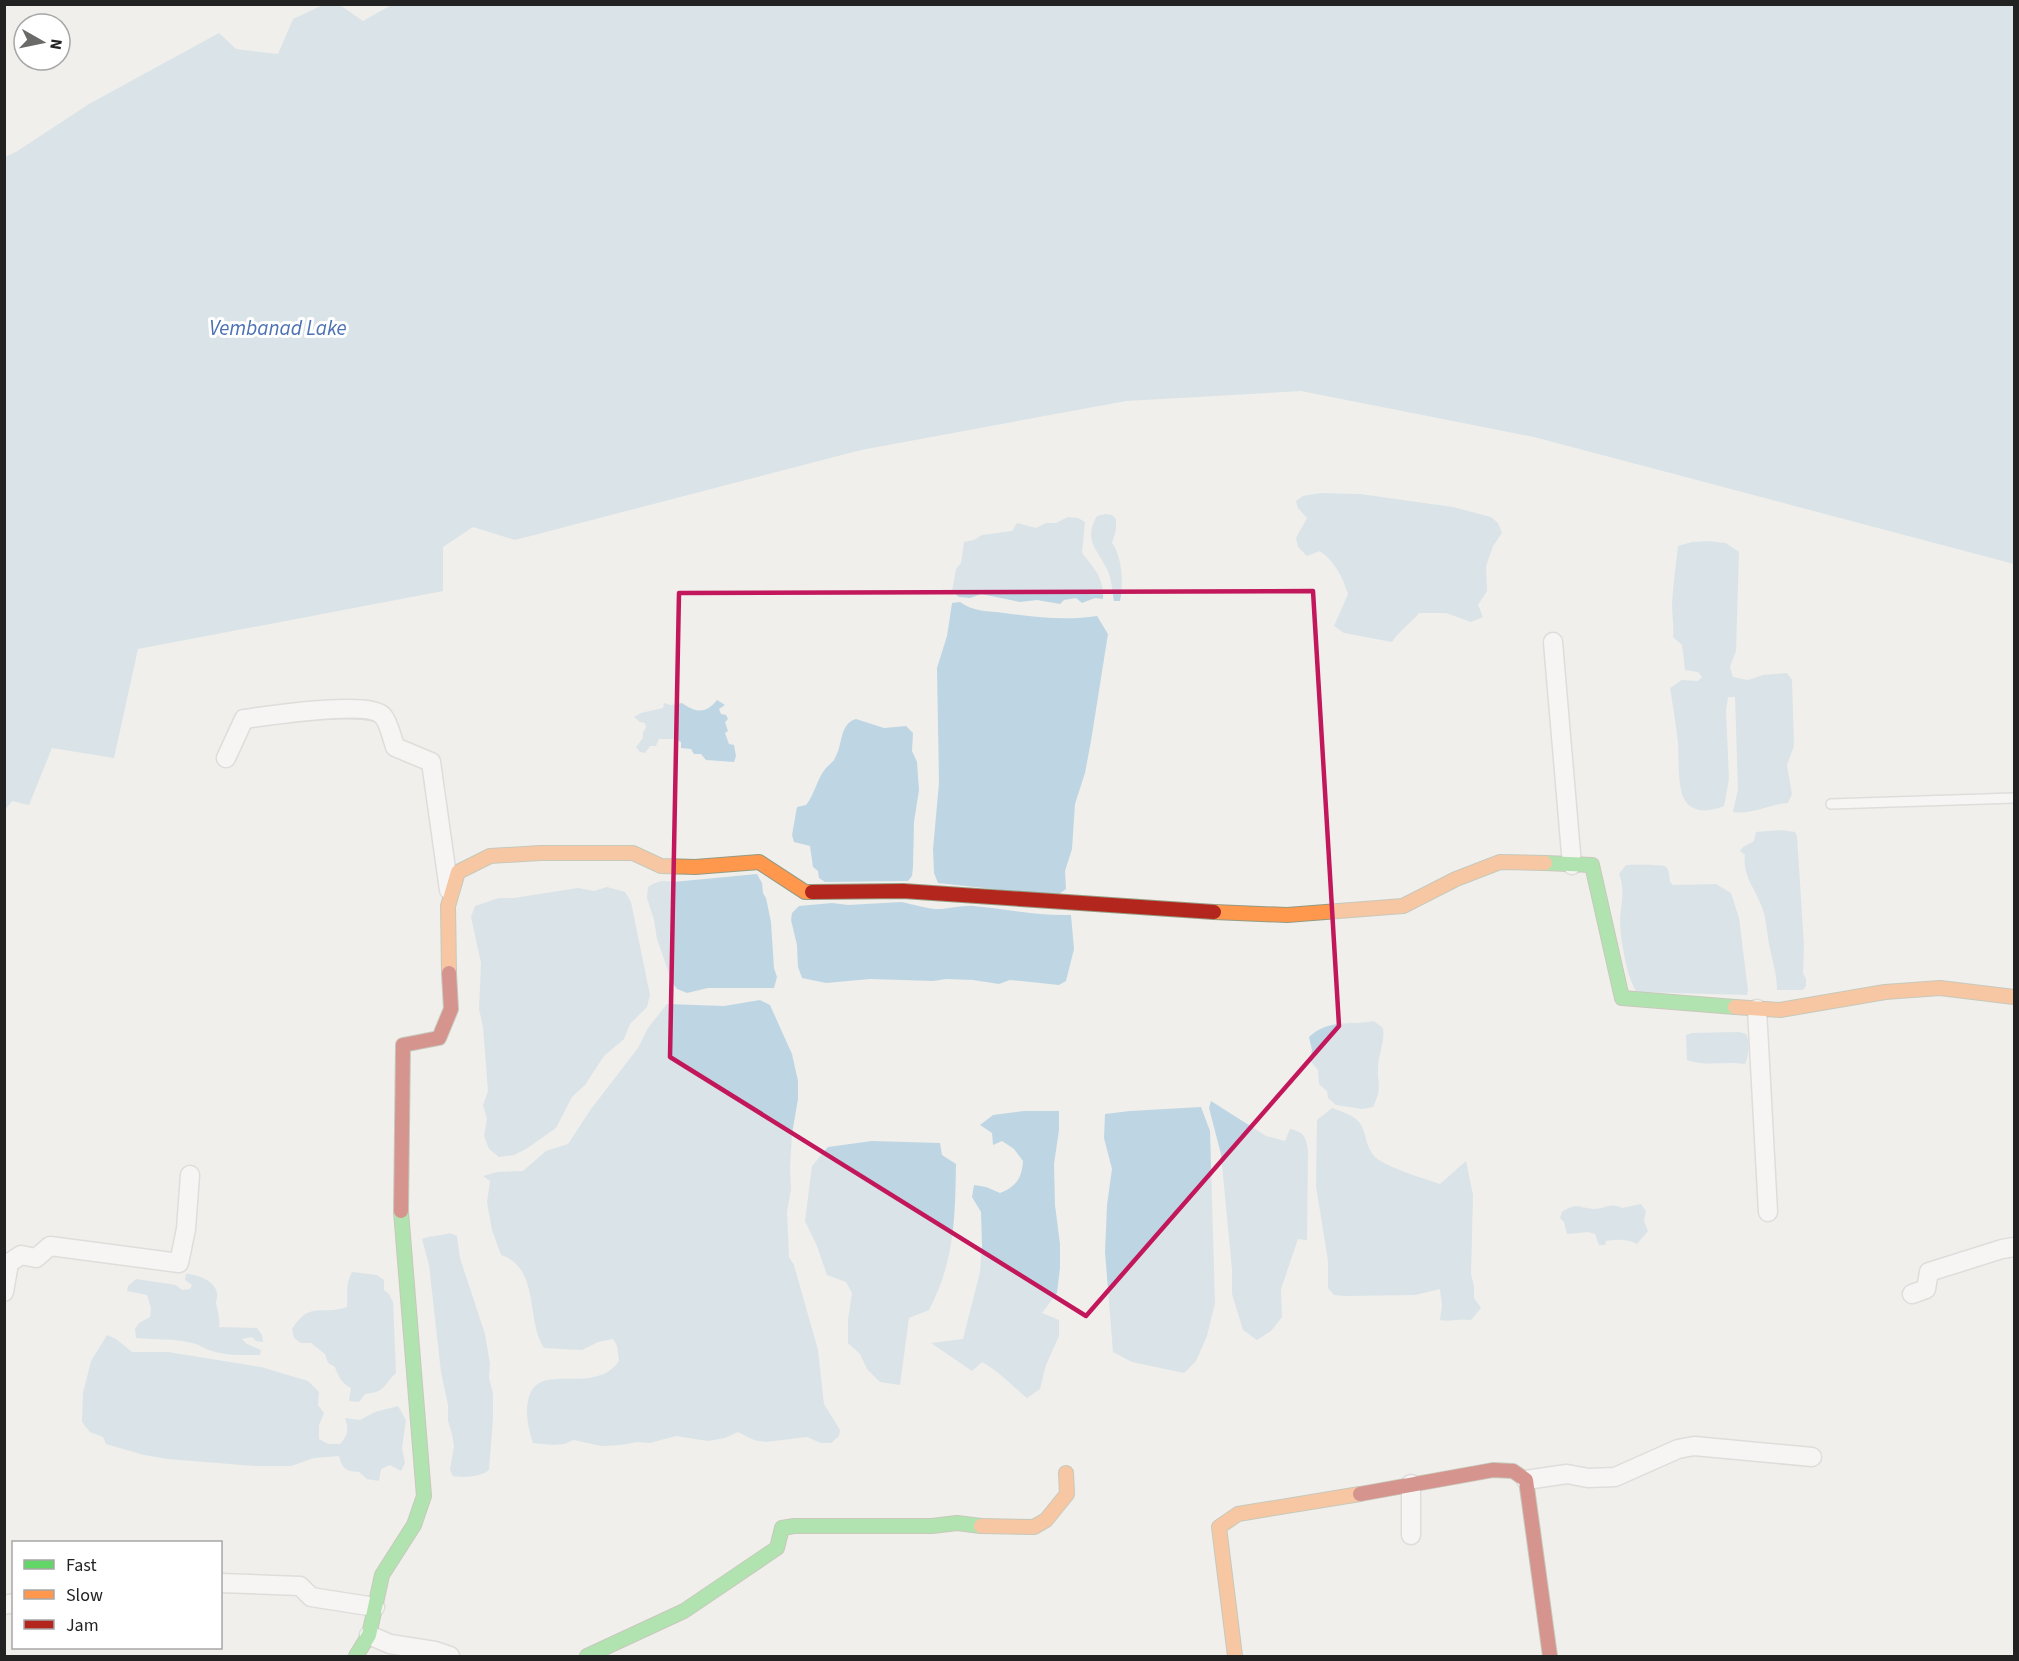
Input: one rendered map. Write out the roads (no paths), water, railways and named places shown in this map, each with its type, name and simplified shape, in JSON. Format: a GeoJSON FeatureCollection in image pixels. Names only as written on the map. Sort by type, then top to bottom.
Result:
{"type":"FeatureCollection","features":[{"type":"Feature","properties":{"kind":"street"},"geometry":{"type":"LineString","coordinates":[[1553,642],[1572,865]]}},
{"type":"Feature","properties":{"kind":"street"},"geometry":{"type":"LineString","coordinates":[[226,758],[243,719],[315,710],[372,710],[383,716],[395,747],[431,762],[451,897]]}},
{"type":"Feature","properties":{"kind":"street"},"geometry":{"type":"LineString","coordinates":[[356,1656],[369,1635],[382,1575],[414,1525],[424,1496],[400,1197],[403,1045],[439,1038],[451,1009],[447,944],[448,906],[458,872],[490,856],[540,853],[633,853],[661,866],[695,867],[759,862],[805,892],[903,891],[1182,911],[1287,915],[1403,906],[1456,879],[1500,862],[1592,865],[1622,998],[1780,1010],[1885,992],[1940,988],[2014,997]]}},
{"type":"Feature","properties":{"kind":"street"},"geometry":{"type":"LineString","coordinates":[[1757,1009],[1768,1212]]}},
{"type":"Feature","properties":{"kind":"street"},"geometry":{"type":"LineString","coordinates":[[4,1292],[9,1263],[21,1255],[36,1258],[50,1246],[179,1263],[186,1229],[190,1175]]}},
{"type":"Feature","properties":{"kind":"street"},"geometry":{"type":"LineString","coordinates":[[1912,1294],[1926,1289],[1929,1272],[2014,1247]]}},
{"type":"Feature","properties":{"kind":"street"},"geometry":{"type":"LineString","coordinates":[[1235,1656],[1219,1527],[1238,1514],[1278,1509],[1493,1470],[1513,1471],[1526,1480],[1567,1474],[1588,1478],[1615,1477],[1678,1449],[1694,1446],[1812,1457]]}},
{"type":"Feature","properties":{"kind":"street"},"geometry":{"type":"LineString","coordinates":[[587,1656],[684,1611],[777,1548],[782,1528],[932,1526],[957,1523],[979,1526],[1034,1527],[1046,1520],[1067,1494],[1066,1473]]}},
{"type":"Feature","properties":{"kind":"street"},"geometry":{"type":"LineString","coordinates":[[1526,1480],[1551,1656]]}},
{"type":"Feature","properties":{"kind":"street"},"geometry":{"type":"LineString","coordinates":[[1411,1484],[1411,1535]]}},
{"type":"Feature","properties":{"kind":"street"},"geometry":{"type":"LineString","coordinates":[[222,1584],[300,1586],[311,1597],[375,1607]]}},
{"type":"Feature","properties":{"kind":"street"},"geometry":{"type":"LineString","coordinates":[[369,1635],[390,1644],[435,1651],[450,1656]]}},
{"type":"Feature","properties":{"kind":"lane"},"geometry":{"type":"LineString","coordinates":[[1831,804],[2014,798]]}},
{"type":"Feature","properties":{"kind":"water","name":"Vembanad Lake"},"geometry":{"type":"Polygon","coordinates":[[[325,4],[340,5],[363,21],[393,4],[2014,5],[2014,564],[1534,437],[1301,391],[1126,401],[861,450],[515,540],[473,527],[443,547],[443,591],[138,649],[114,758],[52,748],[29,805],[12,801],[5,810],[5,157],[89,104],[219,33],[236,49],[278,54],[293,19],[325,4]]]}},
{"type":"Feature","properties":{"kind":"water"},"geometry":{"type":"Polygon","coordinates":[[[1321,493],[1360,494],[1453,507],[1491,517],[1498,523],[1502,533],[1493,546],[1486,566],[1487,591],[1478,605],[1483,617],[1471,622],[1446,613],[1419,613],[1392,642],[1344,633],[1334,626],[1348,594],[1343,581],[1338,570],[1326,556],[1320,551],[1307,556],[1298,547],[1296,538],[1307,518],[1298,508],[1296,501],[1303,496],[1321,493]]]}},
{"type":"Feature","properties":{"kind":"water"},"geometry":{"type":"Polygon","coordinates":[[[1112,515],[1116,519],[1116,530],[1112,543],[1118,555],[1121,571],[1120,601],[1114,601],[1109,573],[1091,538],[1091,531],[1097,516],[1112,515]]]}},
{"type":"Feature","properties":{"kind":"water"},"geometry":{"type":"Polygon","coordinates":[[[1068,517],[1078,518],[1085,522],[1082,553],[1100,579],[1103,599],[1095,598],[1082,603],[1076,598],[1064,600],[1060,604],[1037,600],[1020,602],[981,594],[970,598],[959,597],[952,591],[956,569],[961,563],[964,542],[982,535],[1012,531],[1017,523],[1036,528],[1068,517]]]}},
{"type":"Feature","properties":{"kind":"water"},"geometry":{"type":"Polygon","coordinates":[[[1708,541],[1726,543],[1739,552],[1736,651],[1730,667],[1733,677],[1748,680],[1763,675],[1787,673],[1792,680],[1794,746],[1787,765],[1792,794],[1788,803],[1747,812],[1733,812],[1738,789],[1735,697],[1728,697],[1726,711],[1729,779],[1724,806],[1699,810],[1690,806],[1683,797],[1670,688],[1682,680],[1698,681],[1702,677],[1698,672],[1685,670],[1682,645],[1673,637],[1673,589],[1678,546],[1708,541]]]}},
{"type":"Feature","properties":{"kind":"water"},"geometry":{"type":"Polygon","coordinates":[[[960,602],[971,608],[1028,616],[1062,618],[1097,616],[1108,634],[1085,773],[1075,804],[1072,849],[1065,871],[1066,889],[1056,896],[938,883],[934,873],[933,849],[939,783],[937,668],[947,636],[952,603],[960,602]]]}},
{"type":"Feature","properties":{"kind":"water"},"geometry":{"type":"Polygon","coordinates":[[[717,700],[725,705],[719,709],[721,714],[726,715],[728,719],[725,722],[728,731],[725,733],[729,744],[734,745],[736,756],[734,762],[706,760],[701,754],[694,754],[691,749],[681,748],[681,742],[675,739],[659,739],[656,746],[650,746],[645,753],[640,752],[636,747],[643,738],[646,728],[645,723],[634,717],[663,708],[664,703],[671,705],[682,703],[692,709],[705,710],[717,700]]]}},
{"type":"Feature","properties":{"kind":"water"},"geometry":{"type":"Polygon","coordinates":[[[856,719],[884,728],[906,726],[913,733],[912,751],[917,762],[919,790],[914,822],[912,876],[908,881],[825,882],[819,878],[818,871],[813,867],[810,846],[794,842],[792,835],[797,807],[806,805],[809,801],[823,772],[838,753],[844,730],[856,719]]]}},
{"type":"Feature","properties":{"kind":"water"},"geometry":{"type":"Polygon","coordinates":[[[1781,830],[1795,832],[1797,836],[1804,946],[1803,973],[1806,979],[1806,986],[1803,990],[1777,990],[1763,912],[1747,876],[1745,855],[1740,851],[1754,841],[1756,832],[1781,830]]]}},
{"type":"Feature","properties":{"kind":"water"},"geometry":{"type":"Polygon","coordinates":[[[1626,865],[1664,866],[1668,870],[1670,882],[1673,885],[1716,884],[1731,893],[1739,918],[1747,995],[1637,992],[1627,969],[1621,931],[1622,892],[1619,874],[1626,865]]]}},
{"type":"Feature","properties":{"kind":"water"},"geometry":{"type":"Polygon","coordinates":[[[757,874],[762,883],[771,922],[774,968],[777,977],[774,988],[708,988],[687,993],[677,989],[672,982],[657,939],[647,898],[648,887],[663,881],[757,874]]]}},
{"type":"Feature","properties":{"kind":"water"},"geometry":{"type":"Polygon","coordinates":[[[607,887],[625,892],[631,902],[650,995],[647,1007],[630,1024],[624,1039],[604,1056],[585,1085],[572,1097],[556,1128],[526,1149],[514,1155],[499,1157],[489,1149],[484,1136],[487,1119],[483,1105],[488,1091],[483,1027],[479,1009],[481,963],[471,917],[475,906],[499,898],[514,898],[578,888],[594,891],[607,887]]]}},
{"type":"Feature","properties":{"kind":"water"},"geometry":{"type":"Polygon","coordinates":[[[901,902],[937,909],[970,906],[1071,915],[1074,949],[1066,981],[1059,985],[1010,980],[999,984],[946,979],[933,981],[870,979],[826,983],[802,978],[798,967],[797,945],[791,920],[792,913],[799,906],[901,902]]]}},
{"type":"Feature","properties":{"kind":"water"},"geometry":{"type":"Polygon","coordinates":[[[760,1000],[770,1005],[792,1054],[798,1081],[798,1099],[792,1134],[791,1189],[787,1212],[789,1257],[794,1265],[818,1350],[824,1404],[840,1430],[839,1436],[831,1443],[821,1443],[807,1437],[766,1442],[754,1440],[738,1432],[725,1438],[708,1441],[676,1436],[650,1443],[601,1446],[574,1440],[553,1445],[533,1443],[527,1411],[533,1388],[553,1379],[581,1379],[608,1372],[619,1361],[617,1346],[613,1339],[598,1342],[582,1350],[544,1348],[535,1324],[527,1283],[522,1271],[513,1261],[501,1255],[492,1230],[487,1202],[490,1181],[483,1176],[497,1172],[523,1171],[546,1151],[568,1144],[667,1004],[724,1006],[760,1000]]]}},
{"type":"Feature","properties":{"kind":"water"},"geometry":{"type":"Polygon","coordinates":[[[1374,1021],[1383,1028],[1383,1042],[1378,1066],[1379,1090],[1373,1107],[1362,1109],[1336,1105],[1328,1098],[1327,1091],[1319,1084],[1318,1070],[1310,1060],[1312,1050],[1309,1037],[1324,1027],[1332,1025],[1374,1021]]]}},
{"type":"Feature","properties":{"kind":"water"},"geometry":{"type":"Polygon","coordinates":[[[1739,1032],[1746,1034],[1748,1041],[1745,1064],[1701,1063],[1687,1060],[1686,1035],[1739,1032]]]}},
{"type":"Feature","properties":{"kind":"water"},"geometry":{"type":"Polygon","coordinates":[[[1211,1101],[1266,1136],[1285,1141],[1290,1129],[1298,1132],[1304,1136],[1308,1150],[1307,1240],[1298,1239],[1281,1289],[1282,1317],[1271,1331],[1257,1340],[1243,1330],[1232,1294],[1232,1270],[1221,1154],[1209,1108],[1211,1101]]]}},
{"type":"Feature","properties":{"kind":"water"},"geometry":{"type":"Polygon","coordinates":[[[1201,1107],[1210,1131],[1215,1303],[1207,1336],[1196,1361],[1184,1373],[1132,1362],[1113,1352],[1105,1252],[1107,1205],[1112,1169],[1104,1138],[1105,1114],[1201,1107]]]}},
{"type":"Feature","properties":{"kind":"water"},"geometry":{"type":"Polygon","coordinates":[[[1332,1108],[1357,1120],[1372,1154],[1396,1169],[1440,1184],[1466,1161],[1473,1195],[1471,1274],[1474,1298],[1481,1308],[1471,1320],[1440,1320],[1442,1305],[1440,1289],[1415,1295],[1344,1296],[1334,1295],[1328,1288],[1328,1261],[1316,1186],[1317,1120],[1332,1108]]]}},
{"type":"Feature","properties":{"kind":"water"},"geometry":{"type":"Polygon","coordinates":[[[1024,1111],[1059,1111],[1054,1164],[1060,1268],[1057,1293],[1042,1313],[1059,1320],[1059,1336],[1046,1365],[1040,1389],[1027,1398],[982,1362],[972,1371],[931,1343],[963,1339],[980,1272],[982,1245],[981,1212],[972,1197],[974,1185],[1000,1193],[1014,1185],[1021,1172],[1023,1161],[1014,1149],[1002,1141],[993,1145],[992,1133],[980,1125],[993,1115],[1024,1111]]]}},
{"type":"Feature","properties":{"kind":"water"},"geometry":{"type":"Polygon","coordinates":[[[872,1141],[940,1143],[942,1155],[956,1164],[954,1221],[949,1256],[938,1292],[929,1310],[909,1318],[900,1385],[880,1382],[867,1369],[860,1354],[848,1343],[848,1320],[852,1293],[846,1282],[827,1275],[805,1221],[812,1166],[828,1147],[872,1141]]]}},
{"type":"Feature","properties":{"kind":"water"},"geometry":{"type":"Polygon","coordinates":[[[1641,1204],[1646,1211],[1644,1221],[1648,1231],[1637,1244],[1618,1240],[1606,1241],[1605,1245],[1599,1245],[1595,1234],[1588,1232],[1567,1234],[1564,1222],[1560,1218],[1562,1212],[1575,1206],[1598,1209],[1641,1204]]]}},
{"type":"Feature","properties":{"kind":"water"},"geometry":{"type":"Polygon","coordinates":[[[450,1233],[457,1236],[460,1258],[485,1334],[490,1364],[489,1378],[493,1393],[489,1470],[477,1476],[467,1477],[453,1476],[450,1470],[454,1446],[441,1372],[429,1265],[422,1239],[450,1233]]]}},
{"type":"Feature","properties":{"kind":"water"},"geometry":{"type":"Polygon","coordinates":[[[352,1272],[377,1275],[384,1280],[384,1290],[393,1302],[396,1373],[381,1390],[365,1394],[359,1402],[349,1401],[351,1388],[341,1379],[335,1367],[328,1363],[325,1354],[311,1343],[301,1343],[294,1338],[292,1329],[305,1315],[316,1310],[347,1307],[348,1285],[352,1272]]]}},
{"type":"Feature","properties":{"kind":"water"},"geometry":{"type":"Polygon","coordinates":[[[186,1274],[205,1279],[216,1289],[219,1327],[257,1328],[262,1335],[263,1342],[256,1341],[252,1337],[242,1339],[247,1344],[261,1350],[260,1355],[215,1352],[185,1341],[136,1338],[135,1329],[139,1323],[150,1317],[151,1308],[147,1295],[127,1291],[128,1286],[136,1279],[176,1285],[182,1290],[190,1289],[192,1285],[185,1280],[186,1274]]]}},
{"type":"Feature","properties":{"kind":"water"},"geometry":{"type":"Polygon","coordinates":[[[107,1335],[132,1352],[168,1352],[261,1367],[308,1381],[319,1392],[318,1405],[324,1413],[319,1425],[319,1439],[328,1444],[340,1444],[345,1438],[347,1429],[345,1418],[360,1420],[375,1412],[398,1406],[406,1420],[402,1448],[405,1463],[401,1471],[390,1465],[381,1469],[379,1481],[367,1479],[359,1472],[345,1469],[339,1456],[314,1458],[291,1466],[254,1466],[168,1459],[106,1444],[103,1437],[90,1432],[82,1422],[83,1393],[91,1361],[107,1335]]]}}]}
